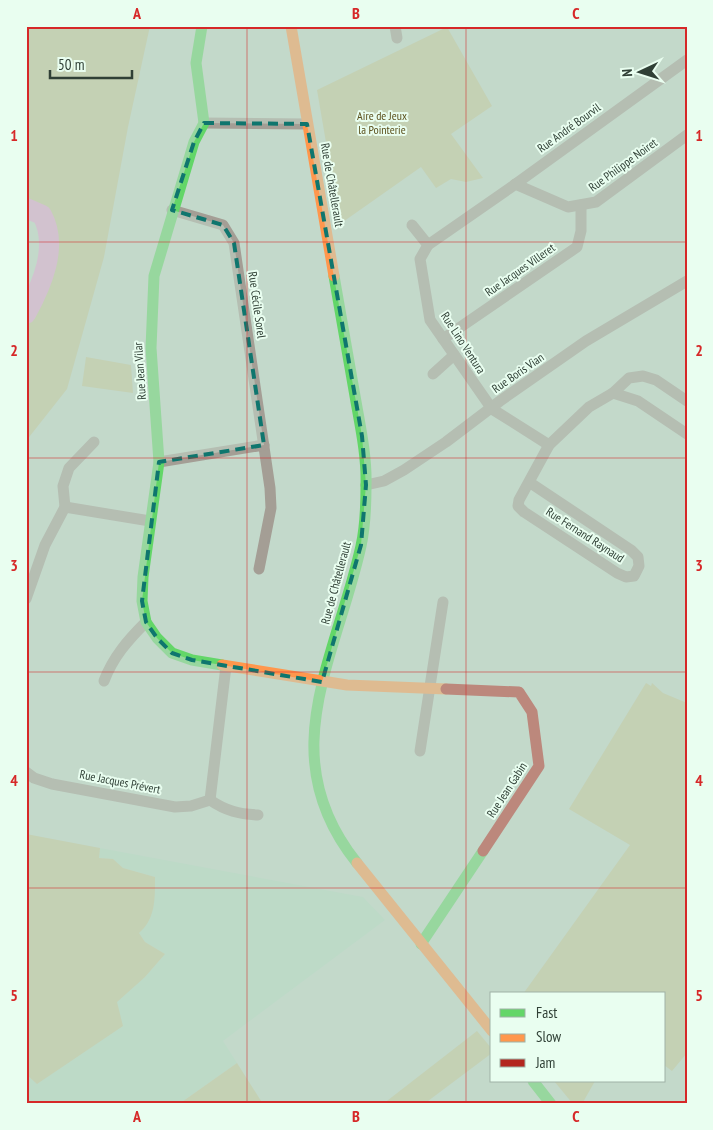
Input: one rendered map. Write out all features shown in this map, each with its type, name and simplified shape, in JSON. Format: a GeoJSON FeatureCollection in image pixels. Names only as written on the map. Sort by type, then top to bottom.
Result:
{"type":"FeatureCollection","features":[{"type":"Feature","properties":{"kind":"street"},"geometry":{"type":"LineString","coordinates":[[202,26],[196,63],[204,124],[307,124]]}},
{"type":"Feature","properties":{"kind":"street","name":"Rue de Châtellerault"},"geometry":{"type":"LineString","coordinates":[[291,26],[362,436],[366,485],[361,545],[322,682],[314,720],[313,745],[319,793],[328,817],[354,859],[490,1029]]}},
{"type":"Feature","properties":{"kind":"street","name":"Rue André Bourvil"},"geometry":{"type":"LineString","coordinates":[[515,184],[687,60]]}},
{"type":"Feature","properties":{"kind":"street","name":"Rue Jean Vilar"},"geometry":{"type":"LineString","coordinates":[[204,124],[194,142],[172,210],[154,276],[151,348],[160,462],[150,521],[142,601],[146,622],[157,638],[172,653],[192,660],[322,682]]}},
{"type":"Feature","properties":{"kind":"street","name":"Rue Philippe Noiret"},"geometry":{"type":"LineString","coordinates":[[515,184],[568,207],[596,202],[687,135]]}},
{"type":"Feature","properties":{"kind":"street"},"geometry":{"type":"LineString","coordinates":[[412,225],[428,245],[515,184]]}},
{"type":"Feature","properties":{"kind":"street","name":"Rue Jacques Villeret"},"geometry":{"type":"LineString","coordinates":[[444,339],[577,247],[581,230],[581,205]]}},
{"type":"Feature","properties":{"kind":"street","name":"Rue Cécile Sorel"},"geometry":{"type":"LineString","coordinates":[[172,210],[223,225],[234,243],[264,445],[271,508],[260,569]]}},
{"type":"Feature","properties":{"kind":"street","name":"Rue Lino Ventura"},"geometry":{"type":"LineString","coordinates":[[428,245],[420,259],[430,320],[492,409]]}},
{"type":"Feature","properties":{"kind":"street","name":"Rue Boris Vian"},"geometry":{"type":"LineString","coordinates":[[366,485],[384,481],[404,470],[586,341],[687,282]]}},
{"type":"Feature","properties":{"kind":"street"},"geometry":{"type":"LineString","coordinates":[[433,374],[454,355]]}},
{"type":"Feature","properties":{"kind":"street","name":"Rue Fernand Raynaud"},"geometry":{"type":"LineString","coordinates":[[528,482],[631,550],[638,558],[639,566],[634,576],[626,577],[617,573],[524,512],[518,506],[528,482],[549,445],[589,407],[613,393],[629,378],[643,376],[656,380],[687,401]]}},
{"type":"Feature","properties":{"kind":"street"},"geometry":{"type":"LineString","coordinates":[[613,393],[638,401],[687,434]]}},
{"type":"Feature","properties":{"kind":"street"},"geometry":{"type":"LineString","coordinates":[[492,409],[549,445]]}},
{"type":"Feature","properties":{"kind":"street"},"geometry":{"type":"LineString","coordinates":[[26,599],[45,545],[66,507],[63,486],[69,468],[94,442]]}},
{"type":"Feature","properties":{"kind":"street"},"geometry":{"type":"LineString","coordinates":[[160,462],[264,445]]}},
{"type":"Feature","properties":{"kind":"street"},"geometry":{"type":"LineString","coordinates":[[66,507],[150,521]]}},
{"type":"Feature","properties":{"kind":"street"},"geometry":{"type":"LineString","coordinates":[[420,750],[428,688],[443,602]]}},
{"type":"Feature","properties":{"kind":"street"},"geometry":{"type":"LineString","coordinates":[[104,681],[110,666],[129,639],[146,622]]}},
{"type":"Feature","properties":{"kind":"street"},"geometry":{"type":"LineString","coordinates":[[226,666],[210,800],[230,812],[258,814]]}},
{"type":"Feature","properties":{"kind":"street","name":"Rue Jean Gabin"},"geometry":{"type":"LineString","coordinates":[[322,682],[519,692],[532,712],[539,766],[421,944]]}},
{"type":"Feature","properties":{"kind":"street","name":"Rue Jacques Prévert"},"geometry":{"type":"LineString","coordinates":[[26,772],[34,778],[52,784],[175,807],[191,806],[210,800]]}},
{"type":"Feature","properties":{"kind":"street"},"geometry":{"type":"LineString","coordinates":[[534,1082],[551,1104]]}},
{"type":"Feature","properties":{"kind":"highlighted area"},"geometry":{"type":"Polygon","coordinates":[[[204,123],[307,124],[362,436],[366,485],[361,545],[322,682],[192,660],[172,653],[157,638],[146,622],[142,601],[159,462],[264,445],[234,243],[223,225],[172,210],[194,142],[204,123]]]}},
{"type":"Feature","properties":{"kind":"shaded area"},"geometry":{"type":"Polygon","coordinates":[[[100,848],[363,897],[385,920],[223,1041],[237,1063],[179,1104],[26,1104],[26,1074],[37,1084],[126,992],[145,977],[165,954],[145,942],[139,933],[155,877],[123,868],[113,859],[98,858],[100,848]]]}},
{"type":"Feature","properties":{"kind":"green space"},"geometry":{"type":"Polygon","coordinates":[[[26,26],[150,26],[128,127],[104,257],[67,389],[26,441],[26,321],[37,307],[55,255],[53,219],[42,209],[26,204],[26,26]]]}},
{"type":"Feature","properties":{"kind":"green space","name":"Aire de Jeux la Pointerie"},"geometry":{"type":"Polygon","coordinates":[[[447,27],[492,106],[451,134],[483,178],[466,182],[451,179],[436,188],[421,167],[340,224],[317,90],[447,27]]]}},
{"type":"Feature","properties":{"kind":"green space"},"geometry":{"type":"Polygon","coordinates":[[[86,357],[131,365],[133,393],[82,386],[86,357]]]}},
{"type":"Feature","properties":{"kind":"green space"},"geometry":{"type":"Polygon","coordinates":[[[646,683],[651,686],[652,683],[663,693],[687,703],[687,1053],[672,1071],[666,1066],[666,992],[524,992],[630,845],[569,809],[646,683]]]}},
{"type":"Feature","properties":{"kind":"green space"},"geometry":{"type":"Polygon","coordinates":[[[26,834],[100,848],[99,858],[113,859],[123,868],[155,877],[152,914],[145,927],[139,933],[145,942],[165,954],[145,977],[117,1002],[123,1026],[37,1084],[26,1074],[26,834]]]}},
{"type":"Feature","properties":{"kind":"green space"},"geometry":{"type":"Polygon","coordinates":[[[477,1031],[490,1047],[490,1054],[424,1104],[383,1104],[477,1031]]]}},
{"type":"Feature","properties":{"kind":"green space"},"geometry":{"type":"Polygon","coordinates":[[[237,1063],[263,1104],[179,1104],[237,1063]]]}},
{"type":"Feature","properties":{"kind":"green space"},"geometry":{"type":"Polygon","coordinates":[[[555,1082],[594,1082],[582,1104],[573,1104],[555,1082]]]}},
{"type":"Feature","properties":{"kind":"waterway"},"geometry":{"type":"LineString","coordinates":[[26,208],[42,215],[49,239],[49,252],[43,278],[26,314]]}},
{"type":"Feature","properties":{"kind":"traffic: fast"},"geometry":{"type":"LineString","coordinates":[[202,26],[196,63],[204,123],[194,142],[154,276],[151,348],[159,462],[143,577],[142,601],[146,622],[157,638],[172,653],[192,660],[222,665]]}},
{"type":"Feature","properties":{"kind":"traffic: fast"},"geometry":{"type":"LineString","coordinates":[[334,276],[363,441],[366,475],[365,509],[361,546],[326,668],[317,707],[314,745],[318,784],[331,823],[357,863]]}},
{"type":"Feature","properties":{"kind":"traffic: fast"},"geometry":{"type":"LineString","coordinates":[[421,944],[483,851]]}},
{"type":"Feature","properties":{"kind":"traffic: fast"},"geometry":{"type":"LineString","coordinates":[[534,1082],[551,1104]]}},
{"type":"Feature","properties":{"kind":"traffic: slow"},"geometry":{"type":"LineString","coordinates":[[291,26],[334,276]]}},
{"type":"Feature","properties":{"kind":"traffic: slow"},"geometry":{"type":"LineString","coordinates":[[222,665],[347,685],[446,689]]}},
{"type":"Feature","properties":{"kind":"traffic: slow"},"geometry":{"type":"LineString","coordinates":[[357,863],[490,1029]]}},
{"type":"Feature","properties":{"kind":"traffic: jam"},"geometry":{"type":"LineString","coordinates":[[446,689],[519,692],[532,712],[539,766],[483,851]]}}]}
